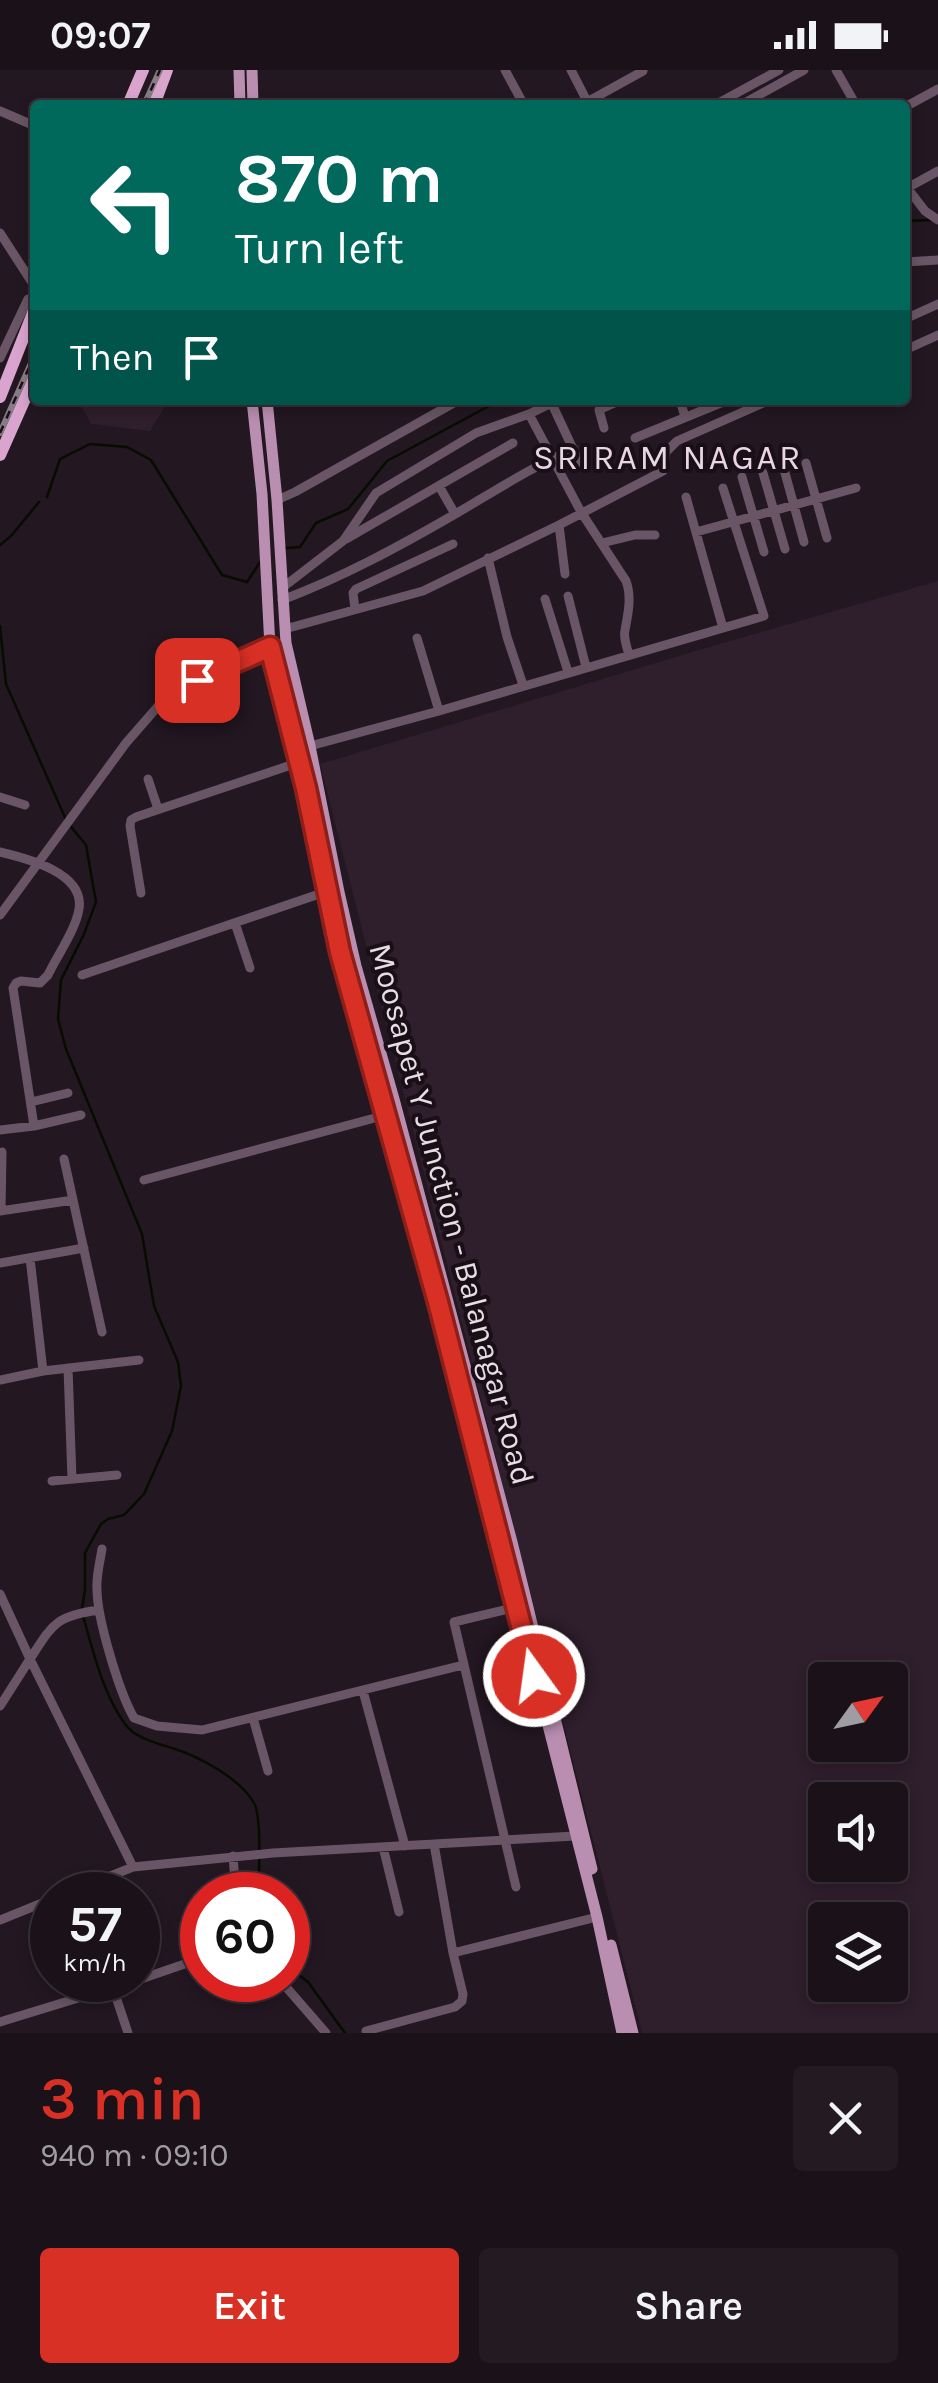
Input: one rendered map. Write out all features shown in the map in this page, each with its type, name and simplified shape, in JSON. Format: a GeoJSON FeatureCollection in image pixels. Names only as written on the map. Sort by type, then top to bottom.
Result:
{"type":"FeatureCollection","features":[{"type":"Feature","properties":{"kind":"highway"},"geometry":{"type":"LineString","coordinates":[[130,100],[143,70]]}},
{"type":"Feature","properties":{"kind":"highway"},"geometry":{"type":"LineString","coordinates":[[156,100],[168,70]]}},
{"type":"Feature","properties":{"kind":"highway"},"geometry":{"type":"LineString","coordinates":[[0,397],[3,380],[30,319]]}},
{"type":"Feature","properties":{"kind":"highway"},"geometry":{"type":"LineString","coordinates":[[0,455],[30,387]]}},
{"type":"Feature","properties":{"kind":"main road"},"geometry":{"type":"LineString","coordinates":[[239,70],[240,100]]}},
{"type":"Feature","properties":{"kind":"main road"},"geometry":{"type":"LineString","coordinates":[[252,70],[253,100]]}},
{"type":"Feature","properties":{"kind":"main road"},"geometry":{"type":"LineString","coordinates":[[252,405],[265,535],[270,647],[300,762],[340,952],[518,1607],[597,1917],[622,2033]]}},
{"type":"Feature","properties":{"kind":"main road","name":"Moosapet Y Junction - Balanagar Road"},"geometry":{"type":"LineString","coordinates":[[268,405],[285,628],[356,966],[512,1542],[633,2033]]}},
{"type":"Feature","properties":{"kind":"main road"},"geometry":{"type":"LineString","coordinates":[[282,693],[296,690]]}},
{"type":"Feature","properties":{"kind":"street"},"geometry":{"type":"LineString","coordinates":[[505,70],[521,100]]}},
{"type":"Feature","properties":{"kind":"street"},"geometry":{"type":"LineString","coordinates":[[571,70],[586,100]]}},
{"type":"Feature","properties":{"kind":"street"},"geometry":{"type":"LineString","coordinates":[[595,100],[644,70]]}},
{"type":"Feature","properties":{"kind":"street"},"geometry":{"type":"LineString","coordinates":[[724,100],[779,70]]}},
{"type":"Feature","properties":{"kind":"street"},"geometry":{"type":"LineString","coordinates":[[750,100],[804,70]]}},
{"type":"Feature","properties":{"kind":"street"},"geometry":{"type":"LineString","coordinates":[[836,70],[853,100]]}},
{"type":"Feature","properties":{"kind":"street"},"geometry":{"type":"LineString","coordinates":[[910,103],[938,89]]}},
{"type":"Feature","properties":{"kind":"street"},"geometry":{"type":"LineString","coordinates":[[0,111],[30,124]]}},
{"type":"Feature","properties":{"kind":"street"},"geometry":{"type":"LineString","coordinates":[[910,184],[938,171]]}},
{"type":"Feature","properties":{"kind":"street"},"geometry":{"type":"LineString","coordinates":[[910,191],[934,218]]}},
{"type":"Feature","properties":{"kind":"street"},"geometry":{"type":"LineString","coordinates":[[0,233],[30,278]]}},
{"type":"Feature","properties":{"kind":"street"},"geometry":{"type":"LineString","coordinates":[[910,262],[938,260]]}},
{"type":"Feature","properties":{"kind":"street"},"geometry":{"type":"LineString","coordinates":[[0,358],[30,299]]}},
{"type":"Feature","properties":{"kind":"street"},"geometry":{"type":"LineString","coordinates":[[910,318],[938,304]]}},
{"type":"Feature","properties":{"kind":"street"},"geometry":{"type":"LineString","coordinates":[[910,348],[938,335]]}},
{"type":"Feature","properties":{"kind":"street"},"geometry":{"type":"LineString","coordinates":[[277,500],[450,405]]}},
{"type":"Feature","properties":{"kind":"street"},"geometry":{"type":"LineString","coordinates":[[343,541],[376,492],[476,433],[548,405]]}},
{"type":"Feature","properties":{"kind":"street"},"geometry":{"type":"LineString","coordinates":[[556,405],[580,464]]}},
{"type":"Feature","properties":{"kind":"street"},"geometry":{"type":"LineString","coordinates":[[604,428],[599,410],[610,405]]}},
{"type":"Feature","properties":{"kind":"street"},"geometry":{"type":"LineString","coordinates":[[681,405],[685,417]]}},
{"type":"Feature","properties":{"kind":"street"},"geometry":{"type":"LineString","coordinates":[[635,438],[715,405]]}},
{"type":"Feature","properties":{"kind":"street"},"geometry":{"type":"LineString","coordinates":[[285,628],[423,591],[663,472],[666,452],[677,441],[759,405]]}},
{"type":"Feature","properties":{"kind":"street"},"geometry":{"type":"LineString","coordinates":[[529,414],[581,512],[629,590],[624,634],[629,655]]}},
{"type":"Feature","properties":{"kind":"street"},"geometry":{"type":"LineString","coordinates":[[282,589],[343,541],[513,443]]}},
{"type":"Feature","properties":{"kind":"street"},"geometry":{"type":"LineString","coordinates":[[282,589],[339,578],[551,458],[574,449]]}},
{"type":"Feature","properties":{"kind":"street"},"geometry":{"type":"LineString","coordinates":[[806,463],[827,538]]}},
{"type":"Feature","properties":{"kind":"street"},"geometry":{"type":"LineString","coordinates":[[786,472],[804,542]]}},
{"type":"Feature","properties":{"kind":"street"},"geometry":{"type":"LineString","coordinates":[[764,473],[785,549]]}},
{"type":"Feature","properties":{"kind":"street"},"geometry":{"type":"LineString","coordinates":[[742,477],[764,552]]}},
{"type":"Feature","properties":{"kind":"street"},"geometry":{"type":"LineString","coordinates":[[439,486],[455,514]]}},
{"type":"Feature","properties":{"kind":"street"},"geometry":{"type":"LineString","coordinates":[[310,746],[764,616],[723,488]]}},
{"type":"Feature","properties":{"kind":"street"},"geometry":{"type":"LineString","coordinates":[[696,532],[856,488]]}},
{"type":"Feature","properties":{"kind":"street"},"geometry":{"type":"LineString","coordinates":[[686,497],[724,628]]}},
{"type":"Feature","properties":{"kind":"street"},"geometry":{"type":"LineString","coordinates":[[559,525],[565,574]]}},
{"type":"Feature","properties":{"kind":"street"},"geometry":{"type":"LineString","coordinates":[[602,543],[635,535],[656,536]]}},
{"type":"Feature","properties":{"kind":"street"},"geometry":{"type":"LineString","coordinates":[[355,609],[356,589],[453,544]]}},
{"type":"Feature","properties":{"kind":"street"},"geometry":{"type":"LineString","coordinates":[[488,558],[506,637],[523,685]]}},
{"type":"Feature","properties":{"kind":"street"},"geometry":{"type":"LineString","coordinates":[[568,596],[586,667]]}},
{"type":"Feature","properties":{"kind":"street"},"geometry":{"type":"LineString","coordinates":[[544,600],[568,672]]}},
{"type":"Feature","properties":{"kind":"street"},"geometry":{"type":"LineString","coordinates":[[418,638],[439,711]]}},
{"type":"Feature","properties":{"kind":"street"},"geometry":{"type":"LineString","coordinates":[[0,915],[126,742],[160,704],[197,680],[270,647]]}},
{"type":"Feature","properties":{"kind":"street"},"geometry":{"type":"LineString","coordinates":[[141,892],[131,820],[300,762]]}},
{"type":"Feature","properties":{"kind":"street"},"geometry":{"type":"LineString","coordinates":[[148,778],[158,809]]}},
{"type":"Feature","properties":{"kind":"street"},"geometry":{"type":"LineString","coordinates":[[0,797],[25,805]]}},
{"type":"Feature","properties":{"kind":"street"},"geometry":{"type":"LineString","coordinates":[[0,852],[56,871],[78,896],[79,909],[68,937],[44,980],[34,984],[21,981],[13,988],[34,1126]]}},
{"type":"Feature","properties":{"kind":"street"},"geometry":{"type":"LineString","coordinates":[[82,975],[328,891]]}},
{"type":"Feature","properties":{"kind":"street"},"geometry":{"type":"LineString","coordinates":[[234,923],[250,968]]}},
{"type":"Feature","properties":{"kind":"street"},"geometry":{"type":"LineString","coordinates":[[30,1102],[68,1094]]}},
{"type":"Feature","properties":{"kind":"street"},"geometry":{"type":"LineString","coordinates":[[144,1180],[386,1114]]}},
{"type":"Feature","properties":{"kind":"street"},"geometry":{"type":"LineString","coordinates":[[0,1130],[80,1115]]}},
{"type":"Feature","properties":{"kind":"street"},"geometry":{"type":"LineString","coordinates":[[2,1152],[1,1211],[74,1200]]}},
{"type":"Feature","properties":{"kind":"street"},"geometry":{"type":"LineString","coordinates":[[64,1159],[102,1332]]}},
{"type":"Feature","properties":{"kind":"street"},"geometry":{"type":"LineString","coordinates":[[0,1264],[84,1248]]}},
{"type":"Feature","properties":{"kind":"street"},"geometry":{"type":"LineString","coordinates":[[30,1258],[43,1372]]}},
{"type":"Feature","properties":{"kind":"street"},"geometry":{"type":"LineString","coordinates":[[0,1380],[139,1360]]}},
{"type":"Feature","properties":{"kind":"street"},"geometry":{"type":"LineString","coordinates":[[68,1368],[72,1479]]}},
{"type":"Feature","properties":{"kind":"street"},"geometry":{"type":"LineString","coordinates":[[52,1481],[118,1475]]}},
{"type":"Feature","properties":{"kind":"street"},"geometry":{"type":"LineString","coordinates":[[102,1550],[93,1611],[125,1702],[134,1718],[157,1726],[202,1730],[463,1664]]}},
{"type":"Feature","properties":{"kind":"street"},"geometry":{"type":"LineString","coordinates":[[0,1594],[132,1868]]}},
{"type":"Feature","properties":{"kind":"street"},"geometry":{"type":"LineString","coordinates":[[516,1887],[454,1622],[518,1607]]}},
{"type":"Feature","properties":{"kind":"street"},"geometry":{"type":"LineString","coordinates":[[0,1706],[50,1628],[70,1615],[93,1611]]}},
{"type":"Feature","properties":{"kind":"street"},"geometry":{"type":"LineString","coordinates":[[363,1691],[405,1846]]}},
{"type":"Feature","properties":{"kind":"street"},"geometry":{"type":"LineString","coordinates":[[253,1718],[268,1771]]}},
{"type":"Feature","properties":{"kind":"street"},"geometry":{"type":"LineString","coordinates":[[122,1872],[273,1852],[575,1836]]}},
{"type":"Feature","properties":{"kind":"street"},"geometry":{"type":"LineString","coordinates":[[366,2031],[456,2007],[462,2001],[434,1844]]}},
{"type":"Feature","properties":{"kind":"street"},"geometry":{"type":"LineString","coordinates":[[384,1847],[398,1912]]}},
{"type":"Feature","properties":{"kind":"street"},"geometry":{"type":"LineString","coordinates":[[233,1856],[234,1872]]}},
{"type":"Feature","properties":{"kind":"street"},"geometry":{"type":"LineString","coordinates":[[0,1920],[30,1908]]}},
{"type":"Feature","properties":{"kind":"street"},"geometry":{"type":"LineString","coordinates":[[453,1953],[597,1917]]}},
{"type":"Feature","properties":{"kind":"street"},"geometry":{"type":"LineString","coordinates":[[0,2022],[66,2002]]}},
{"type":"Feature","properties":{"kind":"street"},"geometry":{"type":"LineString","coordinates":[[118,2002],[128,2033]]}},
{"type":"Feature","properties":{"kind":"street"},"geometry":{"type":"LineString","coordinates":[[299,2002],[326,2033]]}},
{"type":"Feature","properties":{"kind":"shaded area"},"geometry":{"type":"Polygon","coordinates":[[[81,405],[166,405],[150,431],[91,424],[81,405]]]}},
{"type":"Feature","properties":{"kind":"shaded area"},"geometry":{"type":"Polygon","coordinates":[[[938,581],[938,2033],[642,2033],[320,764],[938,581]]]}},
{"type":"Feature","properties":{"kind":"waterway"},"geometry":{"type":"LineString","coordinates":[[910,221],[932,220]]}},
{"type":"Feature","properties":{"kind":"waterway"},"geometry":{"type":"LineString","coordinates":[[286,548],[300,547],[316,523],[348,509],[387,461],[491,405]]}},
{"type":"Feature","properties":{"kind":"waterway"},"geometry":{"type":"LineString","coordinates":[[47,497],[60,459],[90,444],[127,447],[151,460],[222,575],[247,582],[260,562]]}},
{"type":"Feature","properties":{"kind":"waterway"},"geometry":{"type":"LineString","coordinates":[[0,545],[39,502]]}},
{"type":"Feature","properties":{"kind":"waterway"},"geometry":{"type":"LineString","coordinates":[[0,626],[6,684],[67,822],[86,845],[96,902],[61,980],[58,1019],[66,1049],[142,1234],[154,1306],[178,1362],[181,1386],[172,1431],[144,1494],[124,1515],[101,1524],[85,1553],[82,1608]]}},
{"type":"Feature","properties":{"kind":"waterway"},"geometry":{"type":"LineString","coordinates":[[83,1616],[105,1686],[129,1729],[206,1762],[248,1794],[257,1810],[258,1872]]}},
{"type":"Feature","properties":{"kind":"waterway"},"geometry":{"type":"LineString","coordinates":[[310,1985],[345,2033]]}},
{"type":"Feature","properties":{"kind":"railway"},"geometry":{"type":"LineString","coordinates":[[146,100],[160,70]]}},
{"type":"Feature","properties":{"kind":"railway"},"geometry":{"type":"LineString","coordinates":[[0,433],[30,365]]}},
{"type":"Feature","properties":{"kind":"district","name":"SRIRAM NAGAR"},"geometry":{"type":"Point","coordinates":[668,457]}},
{"type":"Feature","properties":{"kind":"route"},"geometry":{"type":"LineString","coordinates":[[197,680],[270,647],[306,788],[340,952],[494,1510],[534,1676]]}}]}
